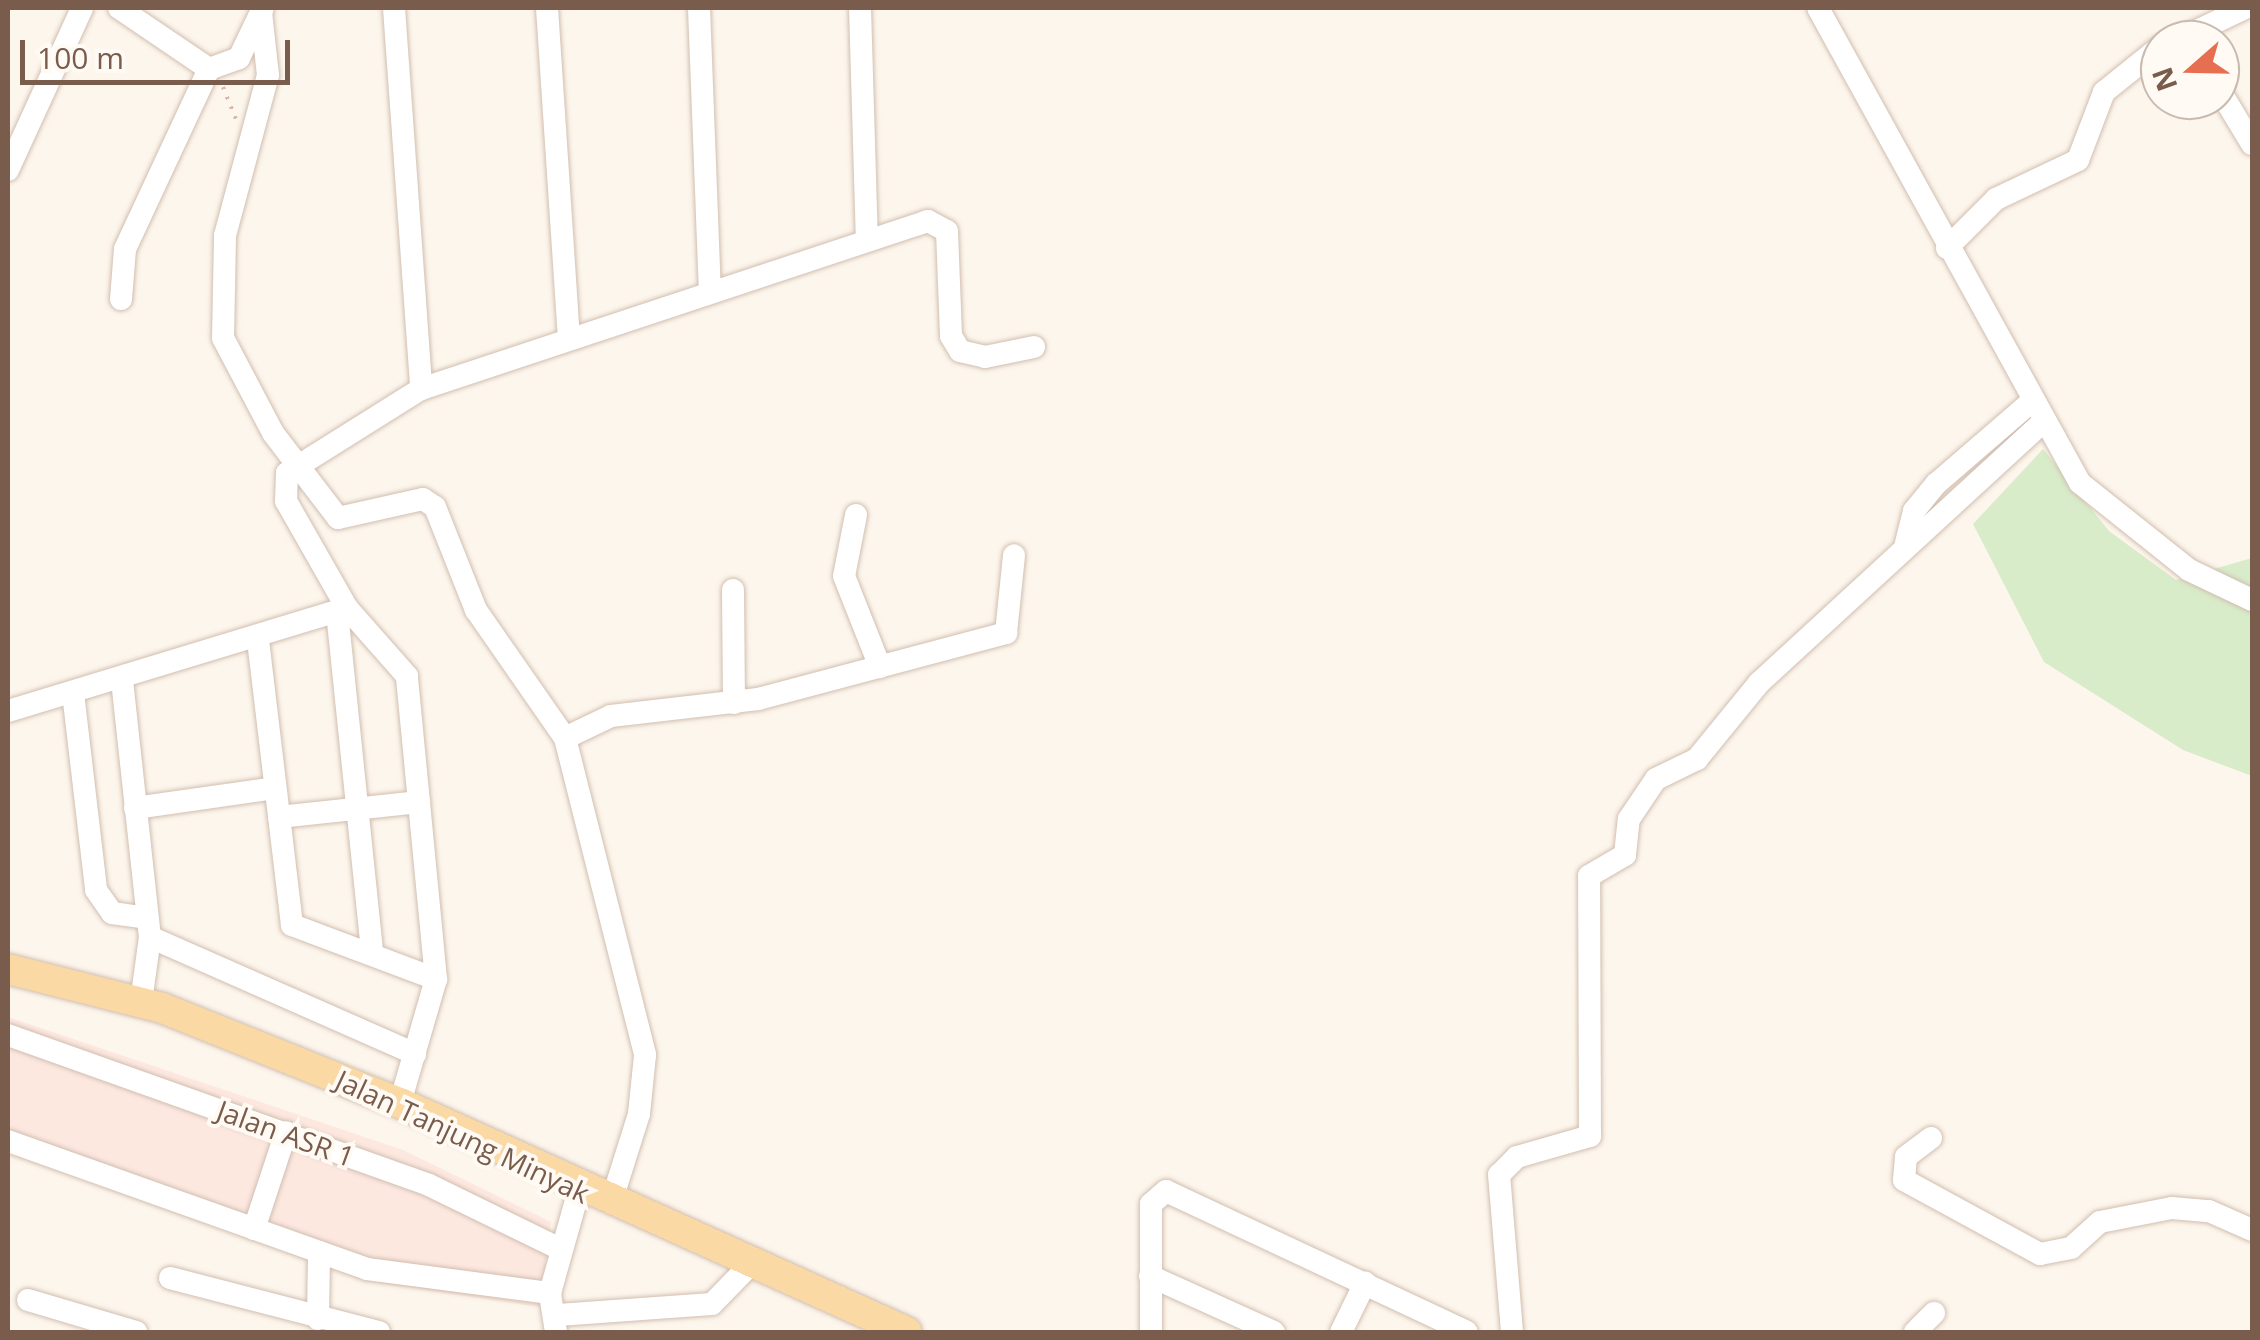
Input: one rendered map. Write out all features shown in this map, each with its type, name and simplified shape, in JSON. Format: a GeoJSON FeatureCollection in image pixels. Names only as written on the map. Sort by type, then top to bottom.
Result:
{"type":"FeatureCollection","features":[{"type":"Feature","properties":{"kind":"main road","name":"Jalan Tanjung Minyak"},"geometry":{"type":"LineString","coordinates":[[8,969],[141,1002],[400,1103],[579,1190],[907,1332]]}},
{"type":"Feature","properties":{"kind":"street"},"geometry":{"type":"LineString","coordinates":[[8,170],[82,8]]}},
{"type":"Feature","properties":{"kind":"street"},"geometry":{"type":"LineString","coordinates":[[119,8],[213,68]]}},
{"type":"Feature","properties":{"kind":"street"},"geometry":{"type":"LineString","coordinates":[[394,8],[421,389]]}},
{"type":"Feature","properties":{"kind":"street"},"geometry":{"type":"LineString","coordinates":[[547,8],[569,338]]}},
{"type":"Feature","properties":{"kind":"street"},"geometry":{"type":"LineString","coordinates":[[700,8],[710,292]]}},
{"type":"Feature","properties":{"kind":"street"},"geometry":{"type":"LineString","coordinates":[[860,8],[867,238]]}},
{"type":"Feature","properties":{"kind":"street"},"geometry":{"type":"LineString","coordinates":[[1818,8],[2036,413],[2116,520],[2252,600]]}},
{"type":"Feature","properties":{"kind":"street"},"geometry":{"type":"LineString","coordinates":[[2223,20],[2245,8]]}},
{"type":"Feature","properties":{"kind":"street"},"geometry":{"type":"LineString","coordinates":[[121,298],[125,249],[213,68],[239,58],[262,10]]}},
{"type":"Feature","properties":{"kind":"street"},"geometry":{"type":"LineString","coordinates":[[262,10],[268,74],[252,146],[225,236],[222,338],[238,379],[338,518],[423,498],[435,507],[476,610],[565,738],[645,1055],[639,1114],[611,1203]]}},
{"type":"Feature","properties":{"kind":"street"},"geometry":{"type":"LineString","coordinates":[[1947,248],[1996,199],[2078,160],[2104,92],[2140,63]]}},
{"type":"Feature","properties":{"kind":"street"},"geometry":{"type":"LineString","coordinates":[[2238,120],[2252,144]]}},
{"type":"Feature","properties":{"kind":"street"},"geometry":{"type":"LineString","coordinates":[[400,1103],[436,979],[408,676],[342,610],[286,501],[287,474],[421,389],[867,238],[940,222],[960,352],[985,358],[1034,346]]}},
{"type":"Feature","properties":{"kind":"street"},"geometry":{"type":"LineString","coordinates":[[1512,1332],[1499,1176],[1517,1157],[1590,1136],[1589,876],[1626,855],[1629,819],[1656,780],[1696,760],[1758,683],[1905,547],[1914,511],[1936,484],[2036,413]]}},
{"type":"Feature","properties":{"kind":"street"},"geometry":{"type":"LineString","coordinates":[[856,515],[844,576],[880,666]]}},
{"type":"Feature","properties":{"kind":"street"},"geometry":{"type":"LineString","coordinates":[[565,738],[611,716],[734,703],[1006,633],[1014,554]]}},
{"type":"Feature","properties":{"kind":"street"},"geometry":{"type":"LineString","coordinates":[[732,590],[734,703]]}},
{"type":"Feature","properties":{"kind":"street"},"geometry":{"type":"LineString","coordinates":[[8,711],[258,640],[342,610]]}},
{"type":"Feature","properties":{"kind":"street"},"geometry":{"type":"LineString","coordinates":[[342,610],[372,948]]}},
{"type":"Feature","properties":{"kind":"street"},"geometry":{"type":"LineString","coordinates":[[258,640],[292,924],[372,948],[436,979]]}},
{"type":"Feature","properties":{"kind":"street"},"geometry":{"type":"LineString","coordinates":[[122,680],[149,928],[141,1002]]}},
{"type":"Feature","properties":{"kind":"street"},"geometry":{"type":"LineString","coordinates":[[73,693],[96,890],[112,913],[416,1054]]}},
{"type":"Feature","properties":{"kind":"street"},"geometry":{"type":"LineString","coordinates":[[135,808],[275,788]]}},
{"type":"Feature","properties":{"kind":"street"},"geometry":{"type":"LineString","coordinates":[[279,816],[418,802]]}},
{"type":"Feature","properties":{"kind":"street","name":"Jalan ASR 1"},"geometry":{"type":"LineString","coordinates":[[8,1034],[429,1185],[558,1248]]}},
{"type":"Feature","properties":{"kind":"street"},"geometry":{"type":"LineString","coordinates":[[254,1229],[286,1132]]}},
{"type":"Feature","properties":{"kind":"street"},"geometry":{"type":"LineString","coordinates":[[1932,1138],[1906,1158],[1904,1180],[2040,1254],[2071,1248],[2100,1222],[2172,1208],[2209,1211],[2252,1230]]}},
{"type":"Feature","properties":{"kind":"street"},"geometry":{"type":"LineString","coordinates":[[8,1141],[367,1269],[555,1313],[712,1304],[751,1264]]}},
{"type":"Feature","properties":{"kind":"street"},"geometry":{"type":"LineString","coordinates":[[555,1313],[558,1248],[579,1190]]}},
{"type":"Feature","properties":{"kind":"street"},"geometry":{"type":"LineString","coordinates":[[1151,1332],[1150,1276],[1156,1195],[1365,1283],[1467,1332]]}},
{"type":"Feature","properties":{"kind":"street"},"geometry":{"type":"LineString","coordinates":[[318,1319],[319,1252]]}},
{"type":"Feature","properties":{"kind":"street"},"geometry":{"type":"LineString","coordinates":[[1150,1276],[1274,1332]]}},
{"type":"Feature","properties":{"kind":"street"},"geometry":{"type":"LineString","coordinates":[[170,1278],[378,1332]]}},
{"type":"Feature","properties":{"kind":"street"},"geometry":{"type":"LineString","coordinates":[[1341,1332],[1365,1283]]}},
{"type":"Feature","properties":{"kind":"street"},"geometry":{"type":"LineString","coordinates":[[28,1300],[136,1332]]}},
{"type":"Feature","properties":{"kind":"street"},"geometry":{"type":"LineString","coordinates":[[1915,1332],[1934,1313]]}},
{"type":"Feature","properties":{"kind":"path"},"geometry":{"type":"LineString","coordinates":[[213,68],[252,146]]}},
{"type":"Feature","properties":{"kind":"shaded area"},"geometry":{"type":"Polygon","coordinates":[[[8,1017],[403,1150],[551,1222],[539,1307],[366,1281],[8,1148],[8,1017]]]}},
{"type":"Feature","properties":{"kind":"green space"},"geometry":{"type":"Polygon","coordinates":[[[2043,449],[2109,531],[2176,580],[2252,558],[2252,776],[2183,750],[2044,662],[1973,524],[2043,449]]]}}]}
